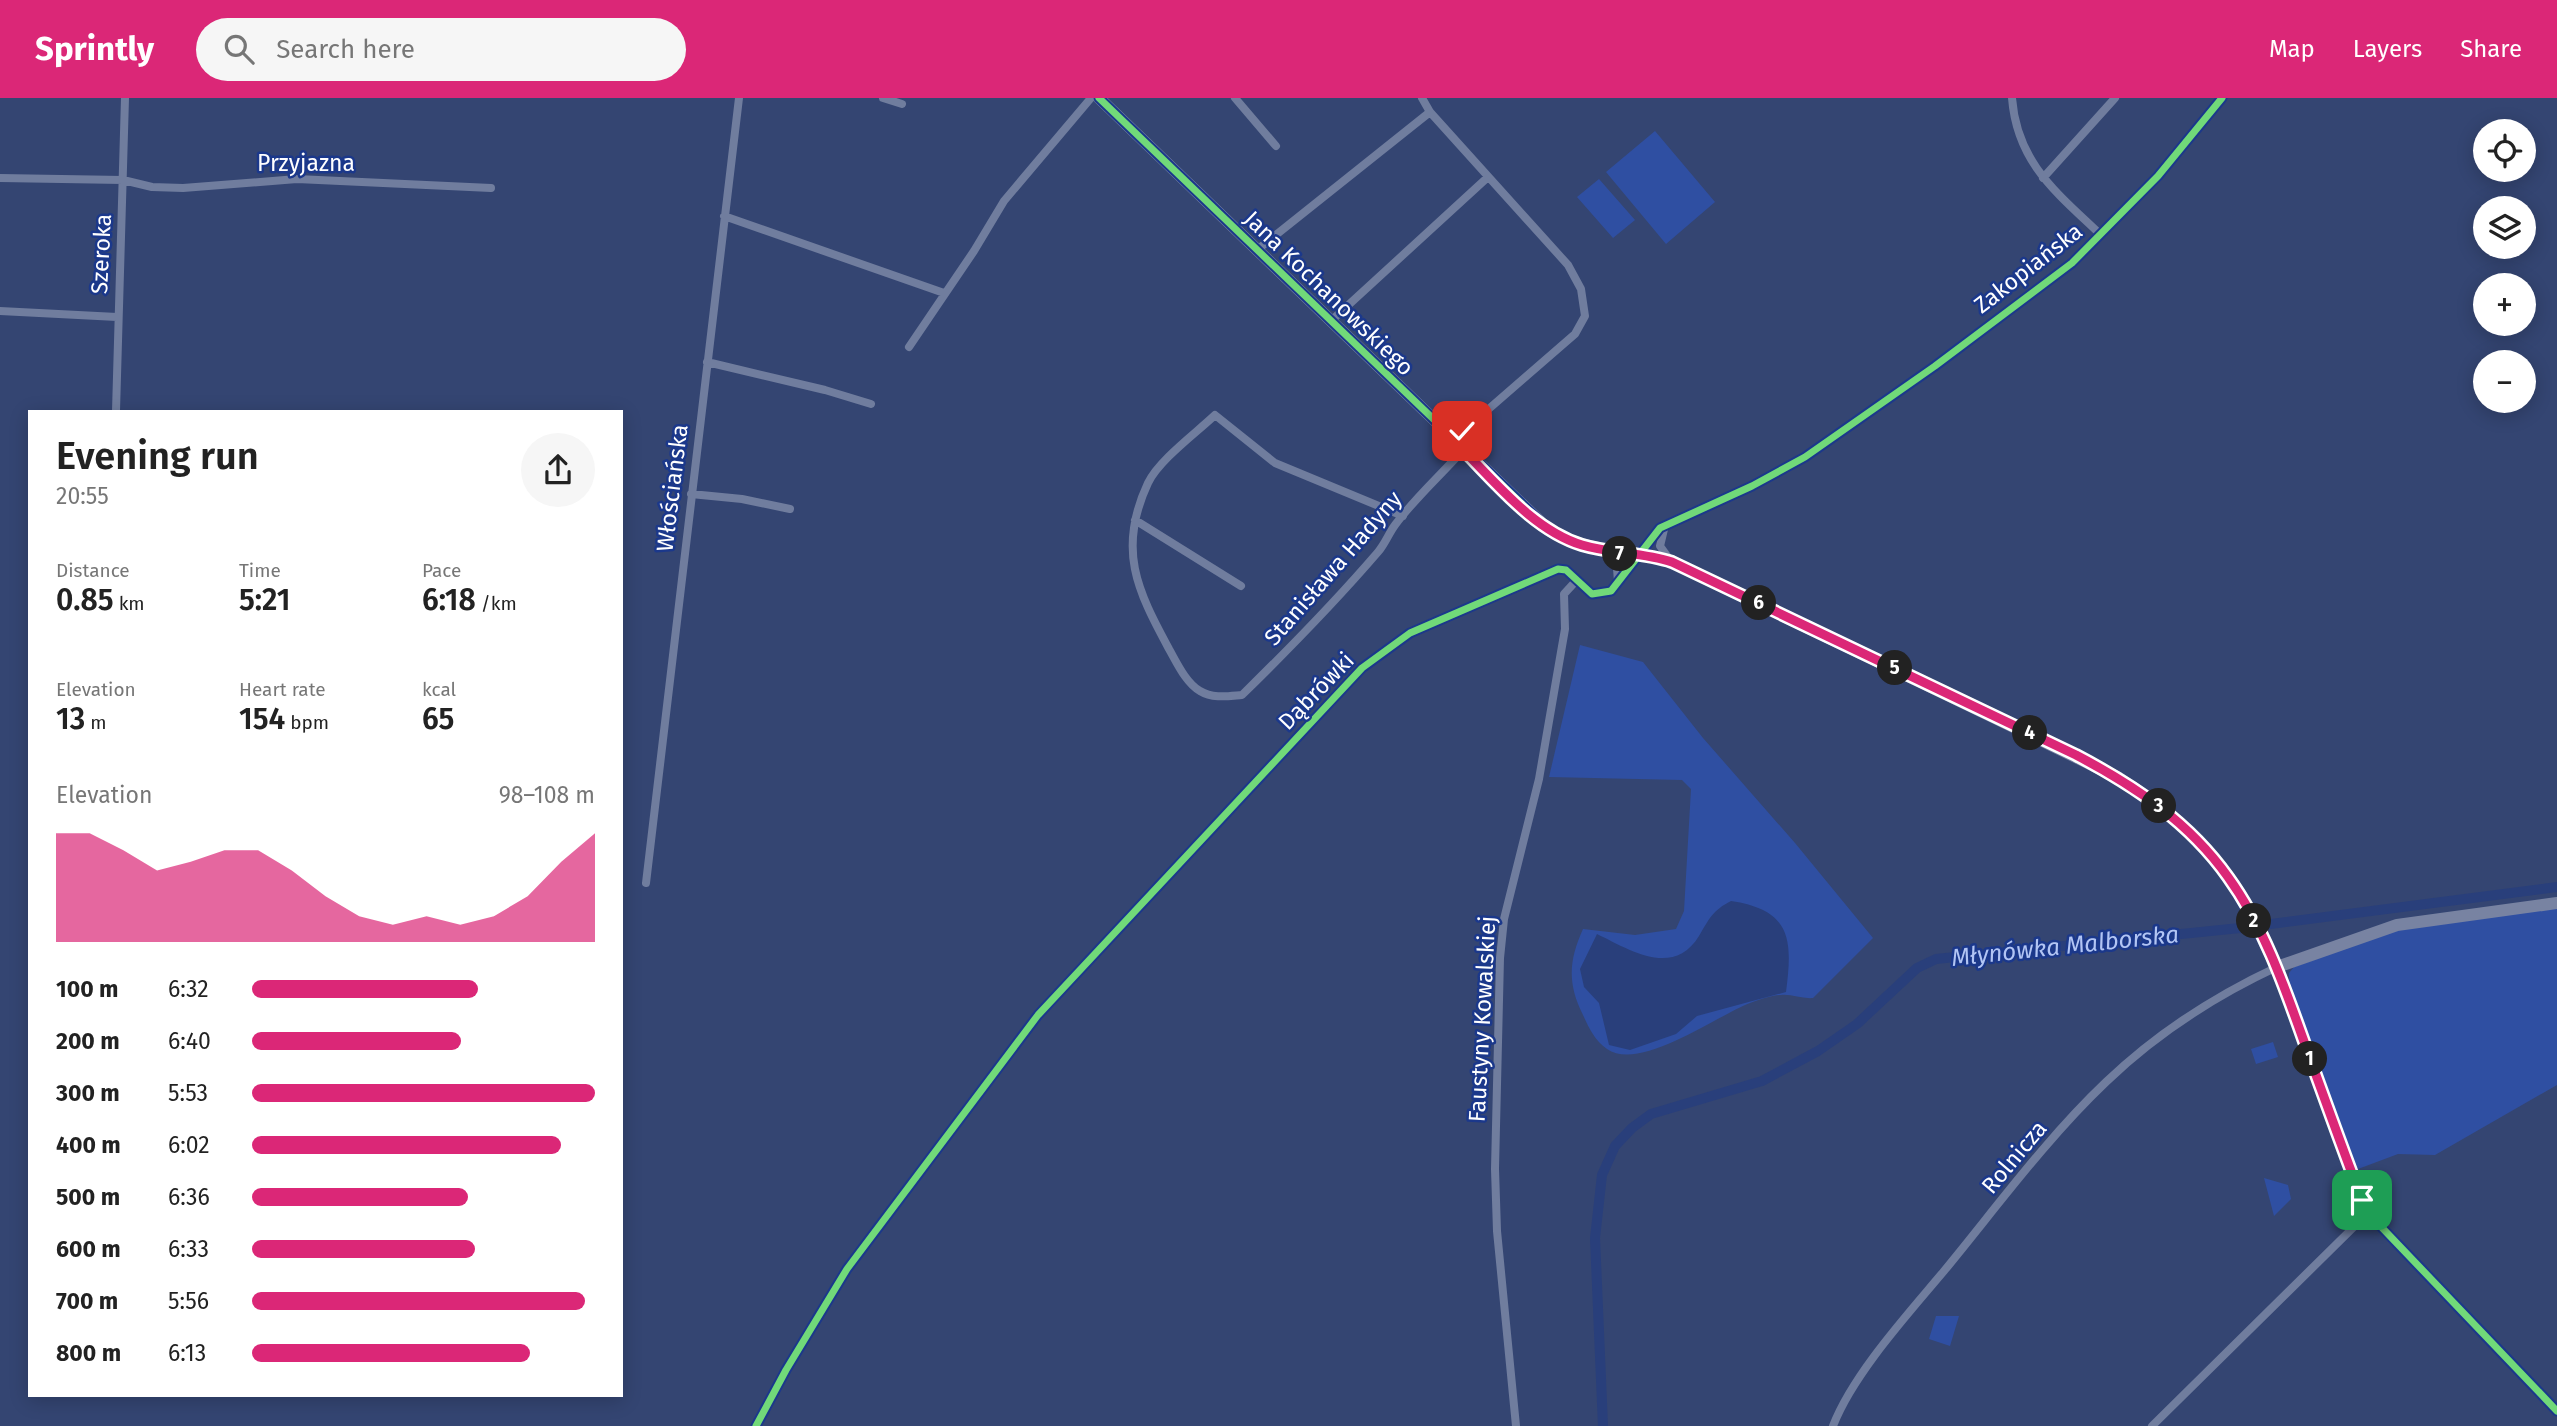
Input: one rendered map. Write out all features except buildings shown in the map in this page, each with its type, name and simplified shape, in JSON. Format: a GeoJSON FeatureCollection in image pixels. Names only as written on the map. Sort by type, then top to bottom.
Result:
{"type":"FeatureCollection","features":[{"type":"Feature","properties":{"kind":"street","name":"Szeroka"},"geometry":{"type":"LineString","coordinates":[[116,410],[125,98]]}},
{"type":"Feature","properties":{"kind":"street"},"geometry":{"type":"LineString","coordinates":[[726,98],[738,101]]}},
{"type":"Feature","properties":{"kind":"street"},"geometry":{"type":"LineString","coordinates":[[883,98],[902,104]]}},
{"type":"Feature","properties":{"kind":"street"},"geometry":{"type":"LineString","coordinates":[[909,347],[1004,201],[1091,98]]}},
{"type":"Feature","properties":{"kind":"street","name":"Jana Kochanowskiego"},"geometry":{"type":"LineString","coordinates":[[1099,98],[1332,320],[1532,516],[1560,537],[1609,552],[1672,562],[2119,778],[2155,803],[2196,838],[2228,876],[2251,914],[2277,967]]}},
{"type":"Feature","properties":{"kind":"street"},"geometry":{"type":"LineString","coordinates":[[1235,98],[1276,146]]}},
{"type":"Feature","properties":{"kind":"street"},"geometry":{"type":"LineString","coordinates":[[1422,98],[1430,112],[1568,265],[1581,289],[1585,316],[1575,334],[1453,440]]}},
{"type":"Feature","properties":{"kind":"street"},"geometry":{"type":"LineString","coordinates":[[2012,98],[2020,138],[2031,163],[2101,235]]}},
{"type":"Feature","properties":{"kind":"street"},"geometry":{"type":"LineString","coordinates":[[2043,178],[2115,98]]}},
{"type":"Feature","properties":{"kind":"street","name":"Zakopiańska"},"geometry":{"type":"LineString","coordinates":[[1665,525],[1752,486],[1805,457],[1899,391],[2072,262],[2158,176],[2222,98]]}},
{"type":"Feature","properties":{"kind":"street","name":"Włościańska"},"geometry":{"type":"LineString","coordinates":[[646,883],[738,101]]}},
{"type":"Feature","properties":{"kind":"street"},"geometry":{"type":"LineString","coordinates":[[1257,250],[1430,112]]}},
{"type":"Feature","properties":{"kind":"street"},"geometry":{"type":"LineString","coordinates":[[1332,320],[1488,177]]}},
{"type":"Feature","properties":{"kind":"street","name":"Przyjazna"},"geometry":{"type":"LineString","coordinates":[[0,178],[123,180],[152,187],[175,188],[297,179],[491,188]]}},
{"type":"Feature","properties":{"kind":"street"},"geometry":{"type":"LineString","coordinates":[[724,216],[944,293]]}},
{"type":"Feature","properties":{"kind":"street"},"geometry":{"type":"LineString","coordinates":[[0,311],[117,317]]}},
{"type":"Feature","properties":{"kind":"street"},"geometry":{"type":"LineString","coordinates":[[707,362],[825,390],[871,404]]}},
{"type":"Feature","properties":{"kind":"street"},"geometry":{"type":"LineString","coordinates":[[1241,586],[1135,520],[1149,481],[1215,415],[1275,463],[1403,516]]}},
{"type":"Feature","properties":{"kind":"street","name":"Stanisława Hadyny"},"geometry":{"type":"LineString","coordinates":[[1135,520],[1132,537],[1135,580],[1144,604],[1187,678],[1198,691],[1224,696],[1242,695],[1292,646],[1381,549],[1403,516],[1463,450]]}},
{"type":"Feature","properties":{"kind":"street"},"geometry":{"type":"LineString","coordinates":[[691,494],[741,499],[790,509]]}},
{"type":"Feature","properties":{"kind":"street"},"geometry":{"type":"LineString","coordinates":[[1575,582],[1596,595],[1607,592],[1618,583],[1640,555],[1649,537],[1665,525]]}},
{"type":"Feature","properties":{"kind":"street"},"geometry":{"type":"LineString","coordinates":[[1665,525],[1660,546],[1672,562]]}},
{"type":"Feature","properties":{"kind":"street"},"geometry":{"type":"LineString","coordinates":[[1609,552],[1617,568],[1618,583]]}},
{"type":"Feature","properties":{"kind":"street","name":"Dąbrówki"},"geometry":{"type":"LineString","coordinates":[[756,1426],[786,1370],[847,1269],[1038,1015],[1362,668],[1410,633],[1554,571],[1566,570],[1575,582]]}},
{"type":"Feature","properties":{"kind":"street","name":"Faustyny Kowalskiej"},"geometry":{"type":"LineString","coordinates":[[1516,1426],[1497,1231],[1494,1169],[1500,958],[1504,919],[1539,779],[1564,629],[1564,594],[1575,582]]}},
{"type":"Feature","properties":{"kind":"street"},"geometry":{"type":"LineString","coordinates":[[2557,903],[2397,925],[2277,967],[2368,1213],[2557,1411]]}},
{"type":"Feature","properties":{"kind":"street","name":"Rolnicza"},"geometry":{"type":"LineString","coordinates":[[1833,1426],[1844,1403],[1897,1327],[2081,1107],[2125,1065],[2161,1036],[2211,1002],[2277,967]]}},
{"type":"Feature","properties":{"kind":"street"},"geometry":{"type":"LineString","coordinates":[[2152,1426],[2368,1213]]}},
{"type":"Feature","properties":{"kind":"shaded area"},"geometry":{"type":"Polygon","coordinates":[[[1655,131],[1715,202],[1666,244],[1606,172],[1655,131]]]}},
{"type":"Feature","properties":{"kind":"shaded area"},"geometry":{"type":"Polygon","coordinates":[[[1599,179],[1635,220],[1613,238],[1577,197],[1599,179]]]}},
{"type":"Feature","properties":{"kind":"shaded area"},"geometry":{"type":"Polygon","coordinates":[[[1580,645],[1643,662],[1703,738],[1873,938],[1813,998],[1777,995],[1765,998],[1735,1010],[1678,1040],[1638,1053],[1621,1054],[1607,1049],[1593,1034],[1578,1003],[1572,982],[1578,940],[1583,929],[1635,935],[1676,929],[1684,911],[1691,789],[1682,780],[1549,777],[1580,645]]]}},
{"type":"Feature","properties":{"kind":"shaded area"},"geometry":{"type":"Polygon","coordinates":[[[1731,901],[1751,905],[1766,912],[1777,920],[1784,930],[1789,957],[1786,992],[1697,1016],[1676,1034],[1630,1050],[1609,1045],[1599,1003],[1584,987],[1580,969],[1597,934],[1651,957],[1677,956],[1689,949],[1716,912],[1731,901]]]}},
{"type":"Feature","properties":{"kind":"shaded area"},"geometry":{"type":"Polygon","coordinates":[[[2557,907],[2557,1085],[2435,1155],[2398,1154],[2358,1169],[2306,1036],[2289,973],[2294,967],[2396,930],[2557,907]]]}},
{"type":"Feature","properties":{"kind":"shaded area"},"geometry":{"type":"Polygon","coordinates":[[[2273,1042],[2278,1057],[2256,1064],[2251,1049],[2273,1042]]]}},
{"type":"Feature","properties":{"kind":"shaded area"},"geometry":{"type":"Polygon","coordinates":[[[2264,1178],[2288,1185],[2291,1199],[2274,1216],[2264,1178]]]}},
{"type":"Feature","properties":{"kind":"shaded area"},"geometry":{"type":"Polygon","coordinates":[[[1936,1316],[1959,1316],[1950,1346],[1929,1339],[1936,1316]]]}},
{"type":"Feature","properties":{"kind":"waterway","name":"Młynówka Malborska"},"geometry":{"type":"LineString","coordinates":[[1603,1426],[1595,1238],[1602,1175],[1615,1146],[1632,1128],[1651,1114],[1762,1081],[1818,1051],[1857,1024],[1917,968],[1936,959],[2240,928],[2557,887]]}},
{"type":"Feature","properties":{"kind":"cycle path"},"geometry":{"type":"LineString","coordinates":[[1099,98],[1550,531],[1580,544],[1672,562],[2076,755],[2119,778],[2162,808],[2195,838],[2228,876],[2277,967],[2368,1213],[2557,1411]]}},
{"type":"Feature","properties":{"kind":"cycle path"},"geometry":{"type":"LineString","coordinates":[[756,1426],[786,1370],[847,1269],[1038,1015],[1362,668],[1410,633],[1558,569],[1566,570],[1592,594],[1611,591],[1660,528],[1752,486],[1805,457],[1935,366],[2072,263],[2158,176],[2222,98]]}},
{"type":"Feature","properties":{"kind":"route"},"geometry":{"type":"LineString","coordinates":[[1462,431],[1453,440],[1532,516],[1560,537],[1609,552],[1650,555],[1672,562],[2076,755],[2133,787],[2177,821],[2209,852],[2228,876],[2251,914],[2277,967],[2362,1200]]}}]}
